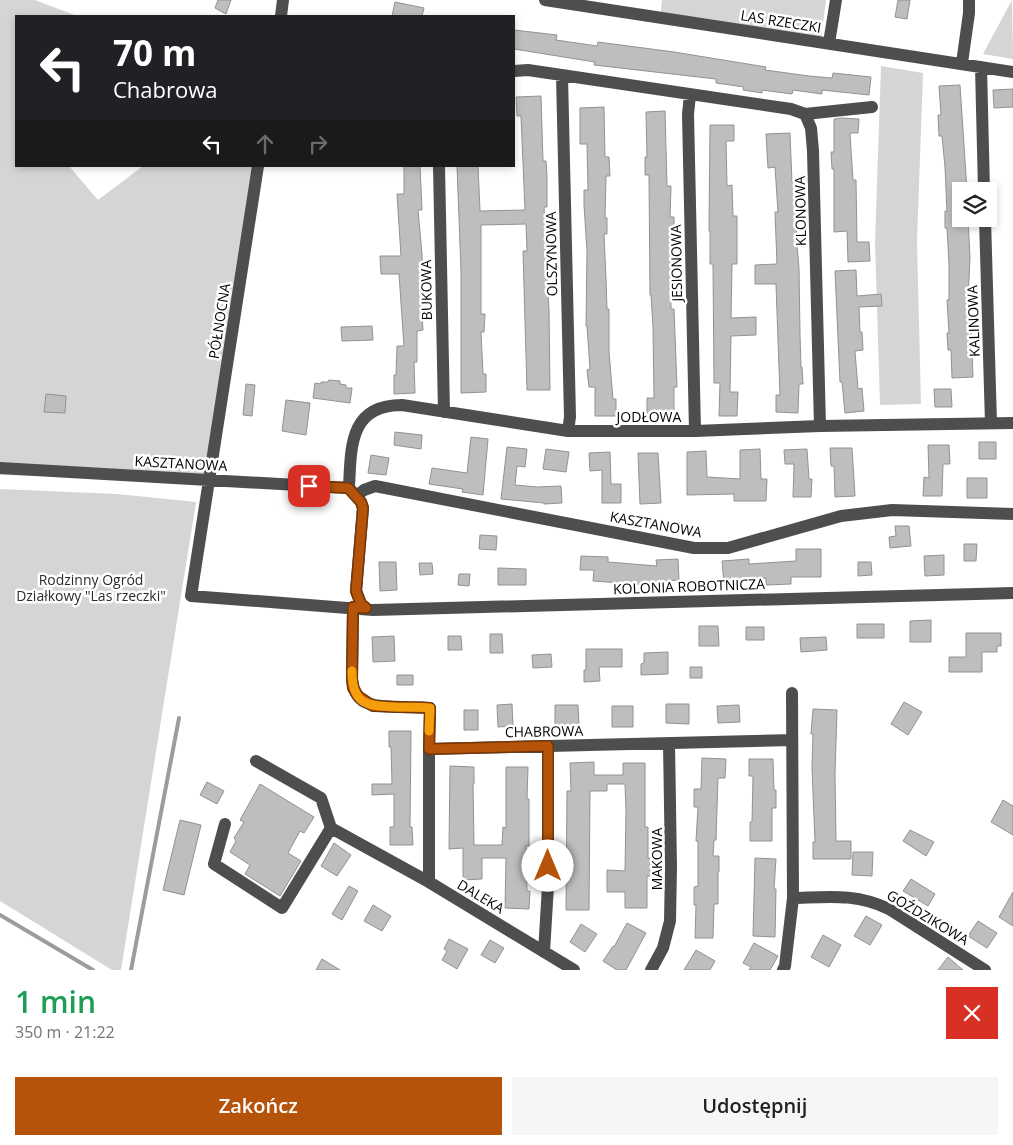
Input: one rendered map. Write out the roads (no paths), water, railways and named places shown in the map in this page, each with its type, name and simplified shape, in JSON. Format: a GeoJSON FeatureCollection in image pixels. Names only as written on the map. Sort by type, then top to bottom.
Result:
{"type":"FeatureCollection","features":[{"type":"Feature","properties":{"kind":"street"},"geometry":{"type":"LineString","coordinates":[[281,15],[283,0]]}},
{"type":"Feature","properties":{"kind":"street","name":"LAS RZECZKI"},"geometry":{"type":"LineString","coordinates":[[545,0],[611,5],[829,43],[1013,72]]}},
{"type":"Feature","properties":{"kind":"street"},"geometry":{"type":"LineString","coordinates":[[829,43],[836,0]]}},
{"type":"Feature","properties":{"kind":"street"},"geometry":{"type":"LineString","coordinates":[[962,63],[969,14],[968,0]]}},
{"type":"Feature","properties":{"kind":"street"},"geometry":{"type":"LineString","coordinates":[[982,67],[984,182]]}},
{"type":"Feature","properties":{"kind":"street"},"geometry":{"type":"LineString","coordinates":[[515,71],[528,70],[791,109],[805,114],[872,107]]}},
{"type":"Feature","properties":{"kind":"street","name":"OLSZYNOWA"},"geometry":{"type":"LineString","coordinates":[[562,76],[570,413],[568,431]]}},
{"type":"Feature","properties":{"kind":"street","name":"JESIONOWA"},"geometry":{"type":"LineString","coordinates":[[690,95],[688,114],[695,431]]}},
{"type":"Feature","properties":{"kind":"street","name":"KLONOWA"},"geometry":{"type":"LineString","coordinates":[[805,114],[812,128],[814,151],[820,426]]}},
{"type":"Feature","properties":{"kind":"street","name":"PÓŁNOCNA"},"geometry":{"type":"LineString","coordinates":[[258,167],[191,596],[359,607]]}},
{"type":"Feature","properties":{"kind":"street","name":"BUKOWA"},"geometry":{"type":"LineString","coordinates":[[439,167],[444,412]]}},
{"type":"Feature","properties":{"kind":"street","name":"KALINOWA"},"geometry":{"type":"LineString","coordinates":[[985,227],[991,423]]}},
{"type":"Feature","properties":{"kind":"street","name":"JODŁOWA"},"geometry":{"type":"LineString","coordinates":[[352,492],[354,435],[358,424],[375,410],[390,405],[402,405],[568,431],[695,431],[820,426],[1013,423]]}},
{"type":"Feature","properties":{"kind":"street","name":"KASZTANOWA"},"geometry":{"type":"LineString","coordinates":[[0,468],[209,480],[352,492],[376,486],[643,539],[711,549],[728,548],[841,516],[892,510],[1013,514]]}},
{"type":"Feature","properties":{"kind":"street"},"geometry":{"type":"LineString","coordinates":[[352,492],[363,508],[356,591],[361,604],[359,607],[352,679],[353,688],[358,696],[373,706],[430,708],[429,882]]}},
{"type":"Feature","properties":{"kind":"street","name":"KOLONIA ROBOTNICZA"},"geometry":{"type":"LineString","coordinates":[[359,607],[373,610],[1013,593]]}},
{"type":"Feature","properties":{"kind":"street"},"geometry":{"type":"LineString","coordinates":[[784,970],[793,898],[792,693]]}},
{"type":"Feature","properties":{"kind":"street","name":"CHABROWA"},"geometry":{"type":"LineString","coordinates":[[429,749],[792,740]]}},
{"type":"Feature","properties":{"kind":"street","name":"MAKOWA"},"geometry":{"type":"LineString","coordinates":[[651,970],[663,948],[670,921],[669,743]]}},
{"type":"Feature","properties":{"kind":"street"},"geometry":{"type":"LineString","coordinates":[[544,952],[548,886],[548,746]]}},
{"type":"Feature","properties":{"kind":"street"},"geometry":{"type":"LineString","coordinates":[[225,824],[214,864],[282,908],[331,828],[321,798],[256,761]]}},
{"type":"Feature","properties":{"kind":"street","name":"DALEKA"},"geometry":{"type":"LineString","coordinates":[[331,828],[429,882],[574,970]]}},
{"type":"Feature","properties":{"kind":"street","name":"GOŹDZIKOWA"},"geometry":{"type":"LineString","coordinates":[[793,898],[842,897],[873,901],[889,909],[985,970]]}},
{"type":"Feature","properties":{"kind":"waterway"},"geometry":{"type":"LineString","coordinates":[[131,970],[179,718]]}},
{"type":"Feature","properties":{"kind":"waterway"},"geometry":{"type":"LineString","coordinates":[[0,915],[93,970]]}},
{"type":"Feature","properties":{"kind":"park label","name":"Rodzinny Ogród Działkowy \"Las rzeczki\""},"geometry":{"type":"Point","coordinates":[91,588]}}]}
